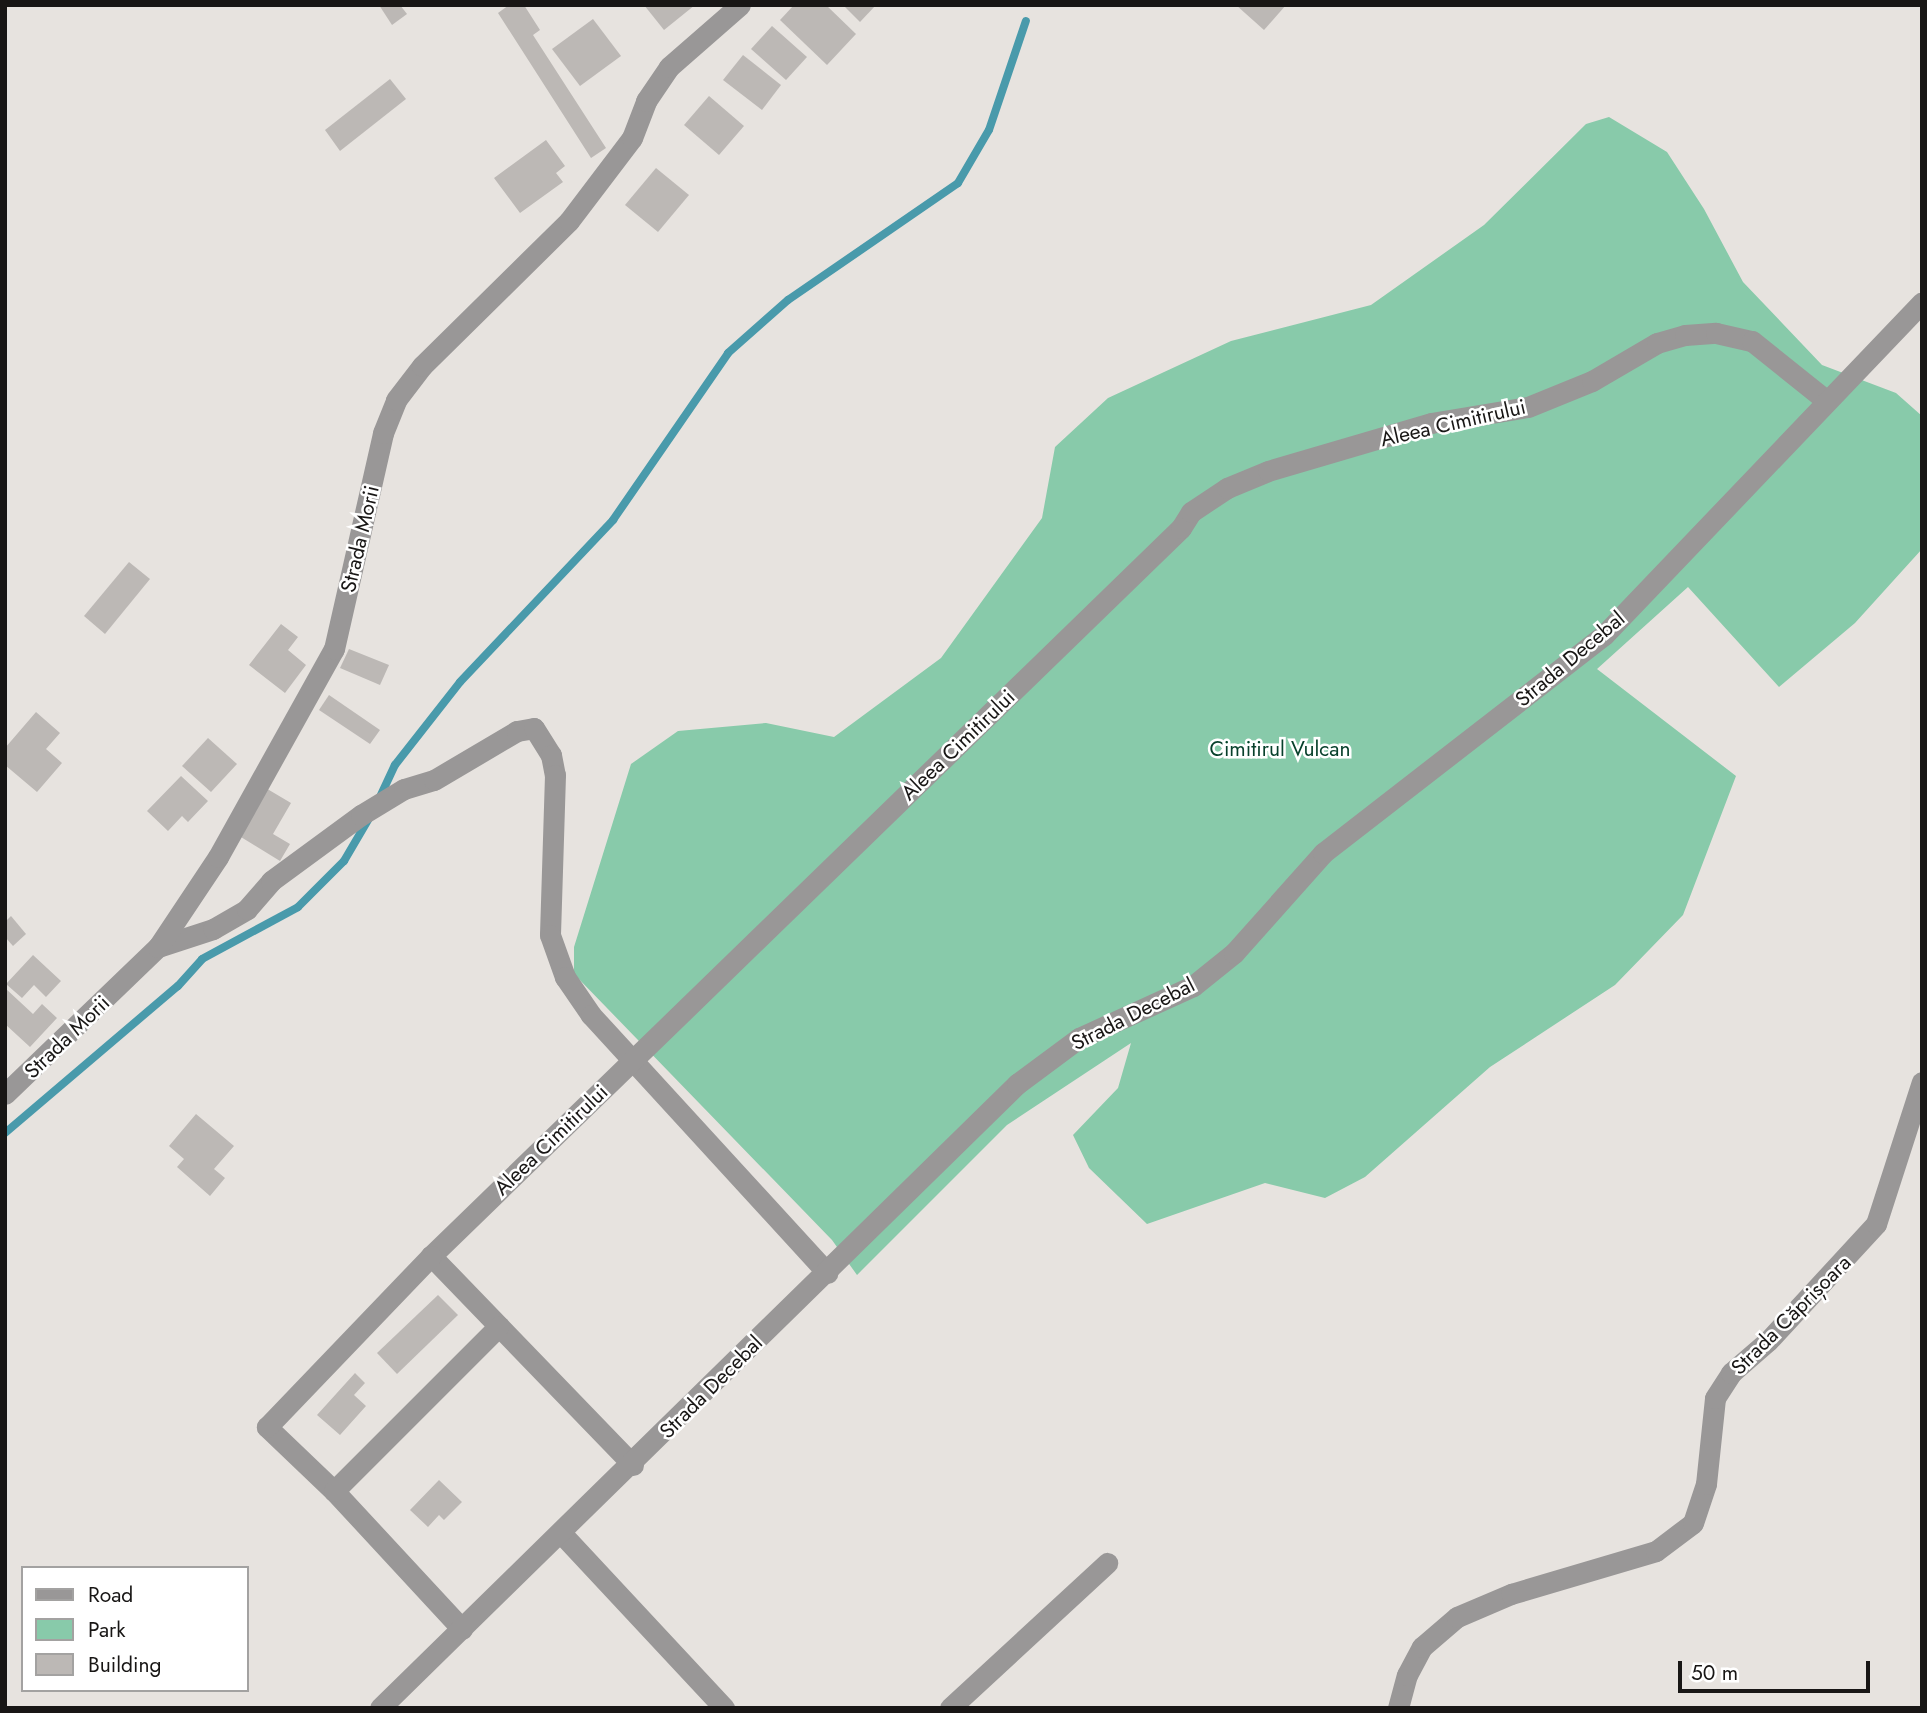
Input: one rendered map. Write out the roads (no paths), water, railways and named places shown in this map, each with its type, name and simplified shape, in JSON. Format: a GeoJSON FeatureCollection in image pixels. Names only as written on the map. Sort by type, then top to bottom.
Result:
{"type":"FeatureCollection","features":[{"type":"Feature","properties":{"kind":"street","name":"Strada Morii"},"geometry":{"type":"LineString","coordinates":[[5,1094],[158,947],[218,858],[334,649],[383,433],[396,400],[422,366],[569,221],[632,138],[646,101],[669,67],[740,5]]}},
{"type":"Feature","properties":{"kind":"street","name":"Strada Decebal"},"geometry":{"type":"LineString","coordinates":[[380,1708],[633,1465],[1017,1084],[1079,1038],[1193,986],[1234,953],[1323,853],[1604,635],[1922,302]]}},
{"type":"Feature","properties":{"kind":"street","name":"Aleea Cimitirului"},"geometry":{"type":"LineString","coordinates":[[334,1491],[267,1427],[431,1256],[1181,528],[1191,512],[1227,488],[1432,423],[1528,407],[1592,381],[1657,343],[1685,335],[1716,333],[1752,341],[1828,401]]}},
{"type":"Feature","properties":{"kind":"street"},"geometry":{"type":"LineString","coordinates":[[158,947],[213,929],[247,909],[271,881],[360,815],[404,789],[434,780],[517,731],[534,728],[551,755],[555,775],[550,935],[556,958],[591,1015],[827,1273]]}},
{"type":"Feature","properties":{"kind":"street","name":"Strada Căprișoara"},"geometry":{"type":"LineString","coordinates":[[1398,1708],[1407,1675],[1422,1647],[1457,1617],[1511,1594],[1656,1551],[1693,1523],[1706,1484],[1715,1398],[1731,1373],[1769,1340],[1876,1224],[1922,1082]]}},
{"type":"Feature","properties":{"kind":"street"},"geometry":{"type":"LineString","coordinates":[[431,1256],[633,1465]]}},
{"type":"Feature","properties":{"kind":"street"},"geometry":{"type":"LineString","coordinates":[[462,1629],[334,1491],[499,1326]]}},
{"type":"Feature","properties":{"kind":"street"},"geometry":{"type":"LineString","coordinates":[[561,1533],[724,1708]]}},
{"type":"Feature","properties":{"kind":"street"},"geometry":{"type":"LineString","coordinates":[[950,1708],[1107,1563]]}},
{"type":"Feature","properties":{"kind":"waterway"},"geometry":{"type":"LineString","coordinates":[[380,797],[395,765],[460,682],[613,520],[728,353],[788,300],[958,183],[989,130],[1026,21]]}},
{"type":"Feature","properties":{"kind":"waterway"},"geometry":{"type":"LineString","coordinates":[[5,1133],[178,986],[202,959],[298,907],[344,861],[371,815]]}},
{"type":"Feature","properties":{"kind":"park label","name":"Cimitirul Vulcan"},"geometry":{"type":"Point","coordinates":[1280,749]}}]}
